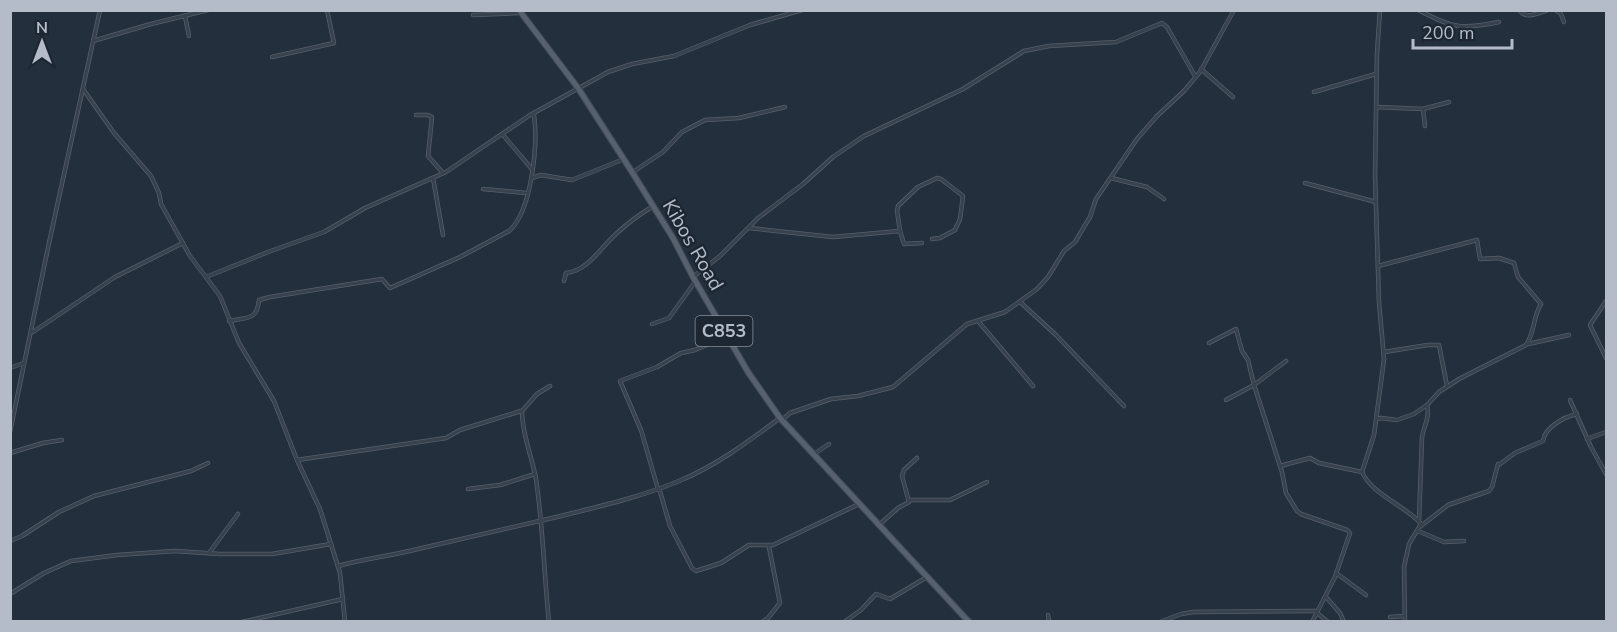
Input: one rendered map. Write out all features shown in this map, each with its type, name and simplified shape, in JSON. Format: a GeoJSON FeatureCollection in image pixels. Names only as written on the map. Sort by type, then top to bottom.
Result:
{"type":"FeatureCollection","features":[{"type":"Feature","properties":{"kind":"main road","name":"Kibos Road"},"geometry":{"type":"LineString","coordinates":[[519,12],[578,88],[633,172],[748,372],[781,419],[928,576],[966,621]]}},
{"type":"Feature","properties":{"kind":"street"},"geometry":{"type":"LineString","coordinates":[[10,432],[100,10]]}},
{"type":"Feature","properties":{"kind":"street"},"geometry":{"type":"LineString","coordinates":[[93,41],[208,10]]}},
{"type":"Feature","properties":{"kind":"street"},"geometry":{"type":"LineString","coordinates":[[272,57],[334,43],[327,10]]}},
{"type":"Feature","properties":{"kind":"street"},"geometry":{"type":"LineString","coordinates":[[206,277],[324,232],[365,208],[443,173],[532,114],[620,68],[674,56],[750,25],[802,10]]}},
{"type":"Feature","properties":{"kind":"street"},"geometry":{"type":"LineString","coordinates":[[338,567],[627,499],[680,481],[703,469],[790,413],[831,399],[858,396],[893,387],[958,330],[967,324],[1005,312],[1037,289],[1048,277],[1065,251],[1075,242],[1090,217],[1096,199],[1137,139],[1202,69],[1233,10]]}},
{"type":"Feature","properties":{"kind":"street"},"geometry":{"type":"LineString","coordinates":[[1380,10],[1374,157],[1384,352],[1377,420],[1362,472],[1364,477],[1380,492],[1419,521]]}},
{"type":"Feature","properties":{"kind":"street"},"geometry":{"type":"LineString","coordinates":[[1418,10],[1453,26],[1470,27],[1499,22]]}},
{"type":"Feature","properties":{"kind":"street"},"geometry":{"type":"LineString","coordinates":[[1519,10],[1526,15],[1548,10]]}},
{"type":"Feature","properties":{"kind":"street"},"geometry":{"type":"LineString","coordinates":[[1555,10],[1560,13],[1564,22]]}},
{"type":"Feature","properties":{"kind":"street"},"geometry":{"type":"LineString","coordinates":[[473,15],[519,12]]}},
{"type":"Feature","properties":{"kind":"street"},"geometry":{"type":"LineString","coordinates":[[185,16],[189,36]]}},
{"type":"Feature","properties":{"kind":"street"},"geometry":{"type":"LineString","coordinates":[[652,324],[669,318],[694,279],[748,228],[833,157],[864,136],[963,89],[1024,51],[1049,46],[1116,42],[1163,23],[1196,77]]}},
{"type":"Feature","properties":{"kind":"street"},"geometry":{"type":"LineString","coordinates":[[1202,69],[1233,97]]}},
{"type":"Feature","properties":{"kind":"street"},"geometry":{"type":"LineString","coordinates":[[1314,92],[1376,74]]}},
{"type":"Feature","properties":{"kind":"street"},"geometry":{"type":"LineString","coordinates":[[83,89],[114,133],[151,176],[159,193],[161,204],[183,243],[220,296],[239,343],[274,401],[297,460],[315,496],[331,544],[338,567],[345,621]]}},
{"type":"Feature","properties":{"kind":"street"},"geometry":{"type":"LineString","coordinates":[[1376,107],[1423,109],[1449,102]]}},
{"type":"Feature","properties":{"kind":"street"},"geometry":{"type":"LineString","coordinates":[[633,172],[660,155],[682,132],[700,123],[712,119],[756,115],[785,107]]}},
{"type":"Feature","properties":{"kind":"street"},"geometry":{"type":"LineString","coordinates":[[1423,109],[1425,126]]}},
{"type":"Feature","properties":{"kind":"street"},"geometry":{"type":"LineString","coordinates":[[229,321],[255,316],[258,313],[259,300],[270,297],[382,279],[390,288],[460,257],[509,231],[524,207],[531,179],[535,119],[532,114]]}},
{"type":"Feature","properties":{"kind":"street"},"geometry":{"type":"LineString","coordinates":[[416,115],[432,117],[428,156],[443,173]]}},
{"type":"Feature","properties":{"kind":"street"},"geometry":{"type":"LineString","coordinates":[[503,135],[532,169]]}},
{"type":"Feature","properties":{"kind":"street"},"geometry":{"type":"LineString","coordinates":[[531,179],[541,175],[572,180],[624,159]]}},
{"type":"Feature","properties":{"kind":"street"},"geometry":{"type":"LineString","coordinates":[[433,177],[443,235]]}},
{"type":"Feature","properties":{"kind":"street"},"geometry":{"type":"LineString","coordinates":[[922,243],[904,244],[900,231],[898,206],[918,187],[937,178],[963,196],[963,201],[955,230],[940,238],[932,239]]}},
{"type":"Feature","properties":{"kind":"street"},"geometry":{"type":"LineString","coordinates":[[1111,178],[1148,188],[1164,199]]}},
{"type":"Feature","properties":{"kind":"street"},"geometry":{"type":"LineString","coordinates":[[1305,183],[1376,202]]}},
{"type":"Feature","properties":{"kind":"street"},"geometry":{"type":"LineString","coordinates":[[483,189],[527,193]]}},
{"type":"Feature","properties":{"kind":"street"},"geometry":{"type":"LineString","coordinates":[[564,281],[566,273],[572,273],[587,263],[618,231],[653,206]]}},
{"type":"Feature","properties":{"kind":"street"},"geometry":{"type":"LineString","coordinates":[[748,228],[833,237],[900,231]]}},
{"type":"Feature","properties":{"kind":"street"},"geometry":{"type":"LineString","coordinates":[[1378,266],[1477,240],[1480,258],[1499,258],[1514,263],[1518,277],[1542,304],[1527,344]]}},
{"type":"Feature","properties":{"kind":"street"},"geometry":{"type":"LineString","coordinates":[[31,333],[115,277],[183,243]]}},
{"type":"Feature","properties":{"kind":"street"},"geometry":{"type":"LineString","coordinates":[[1606,301],[1590,325],[1606,358]]}},
{"type":"Feature","properties":{"kind":"street"},"geometry":{"type":"LineString","coordinates":[[1020,302],[1056,335],[1124,406]]}},
{"type":"Feature","properties":{"kind":"street"},"geometry":{"type":"LineString","coordinates":[[977,321],[1033,386]]}},
{"type":"Feature","properties":{"kind":"street"},"geometry":{"type":"LineString","coordinates":[[1209,343],[1236,329],[1242,351],[1248,360],[1286,493],[1299,513],[1350,532],[1336,573],[1312,621]]}},
{"type":"Feature","properties":{"kind":"street"},"geometry":{"type":"LineString","coordinates":[[1377,420],[1382,418],[1396,420],[1414,414],[1447,386],[1474,370],[1527,344],[1569,334]]}},
{"type":"Feature","properties":{"kind":"street"},"geometry":{"type":"LineString","coordinates":[[727,336],[695,350],[681,353],[657,367],[620,381],[641,430],[672,532],[695,570],[720,563],[749,545],[769,546],[860,503]]}},
{"type":"Feature","properties":{"kind":"street"},"geometry":{"type":"LineString","coordinates":[[1384,352],[1439,345],[1447,386]]}},
{"type":"Feature","properties":{"kind":"street"},"geometry":{"type":"LineString","coordinates":[[1226,400],[1254,385],[1286,361]]}},
{"type":"Feature","properties":{"kind":"street"},"geometry":{"type":"LineString","coordinates":[[10,368],[24,363]]}},
{"type":"Feature","properties":{"kind":"street"},"geometry":{"type":"LineString","coordinates":[[297,460],[447,438],[459,430],[522,411],[537,394],[550,386]]}},
{"type":"Feature","properties":{"kind":"street"},"geometry":{"type":"LineString","coordinates":[[1570,400],[1606,474]]}},
{"type":"Feature","properties":{"kind":"street"},"geometry":{"type":"LineString","coordinates":[[1420,526],[1422,437],[1429,417],[1427,405]]}},
{"type":"Feature","properties":{"kind":"street"},"geometry":{"type":"LineString","coordinates":[[522,411],[523,427],[535,474],[549,621]]}},
{"type":"Feature","properties":{"kind":"street"},"geometry":{"type":"LineString","coordinates":[[1405,621],[1404,567],[1409,544],[1420,526],[1448,505],[1489,491],[1499,464],[1515,453],[1543,441],[1543,436],[1552,426],[1576,414]]}},
{"type":"Feature","properties":{"kind":"street"},"geometry":{"type":"LineString","coordinates":[[1587,439],[1606,432]]}},
{"type":"Feature","properties":{"kind":"street"},"geometry":{"type":"LineString","coordinates":[[10,453],[62,440]]}},
{"type":"Feature","properties":{"kind":"street"},"geometry":{"type":"LineString","coordinates":[[814,454],[829,444]]}},
{"type":"Feature","properties":{"kind":"street"},"geometry":{"type":"LineString","coordinates":[[909,500],[902,476],[904,470],[917,458]]}},
{"type":"Feature","properties":{"kind":"street"},"geometry":{"type":"LineString","coordinates":[[1280,466],[1310,458],[1321,464],[1362,472]]}},
{"type":"Feature","properties":{"kind":"street"},"geometry":{"type":"LineString","coordinates":[[10,540],[22,536],[59,512],[94,496],[191,471],[208,463]]}},
{"type":"Feature","properties":{"kind":"street"},"geometry":{"type":"LineString","coordinates":[[468,489],[500,485],[535,474]]}},
{"type":"Feature","properties":{"kind":"street"},"geometry":{"type":"LineString","coordinates":[[880,524],[909,500],[950,500],[987,482]]}},
{"type":"Feature","properties":{"kind":"street"},"geometry":{"type":"LineString","coordinates":[[209,553],[238,514]]}},
{"type":"Feature","properties":{"kind":"street"},"geometry":{"type":"LineString","coordinates":[[1418,531],[1446,543],[1464,541]]}},
{"type":"Feature","properties":{"kind":"street"},"geometry":{"type":"LineString","coordinates":[[10,594],[44,573],[72,561],[149,552],[272,554],[331,544]]}},
{"type":"Feature","properties":{"kind":"street"},"geometry":{"type":"LineString","coordinates":[[762,621],[768,618],[780,603],[769,546]]}},
{"type":"Feature","properties":{"kind":"street"},"geometry":{"type":"LineString","coordinates":[[1336,573],[1366,595]]}},
{"type":"Feature","properties":{"kind":"street"},"geometry":{"type":"LineString","coordinates":[[844,621],[861,610],[876,594],[890,599],[928,576]]}},
{"type":"Feature","properties":{"kind":"street"},"geometry":{"type":"LineString","coordinates":[[1325,597],[1340,613],[1344,621]]}},
{"type":"Feature","properties":{"kind":"street"},"geometry":{"type":"LineString","coordinates":[[242,621],[343,598]]}},
{"type":"Feature","properties":{"kind":"street"},"geometry":{"type":"LineString","coordinates":[[1160,621],[1193,612],[1317,612],[1328,621]]}},
{"type":"Feature","properties":{"kind":"street"},"geometry":{"type":"LineString","coordinates":[[1048,615],[1049,621]]}},
{"type":"Feature","properties":{"kind":"street"},"geometry":{"type":"LineString","coordinates":[[1390,617],[1404,616]]}}]}
